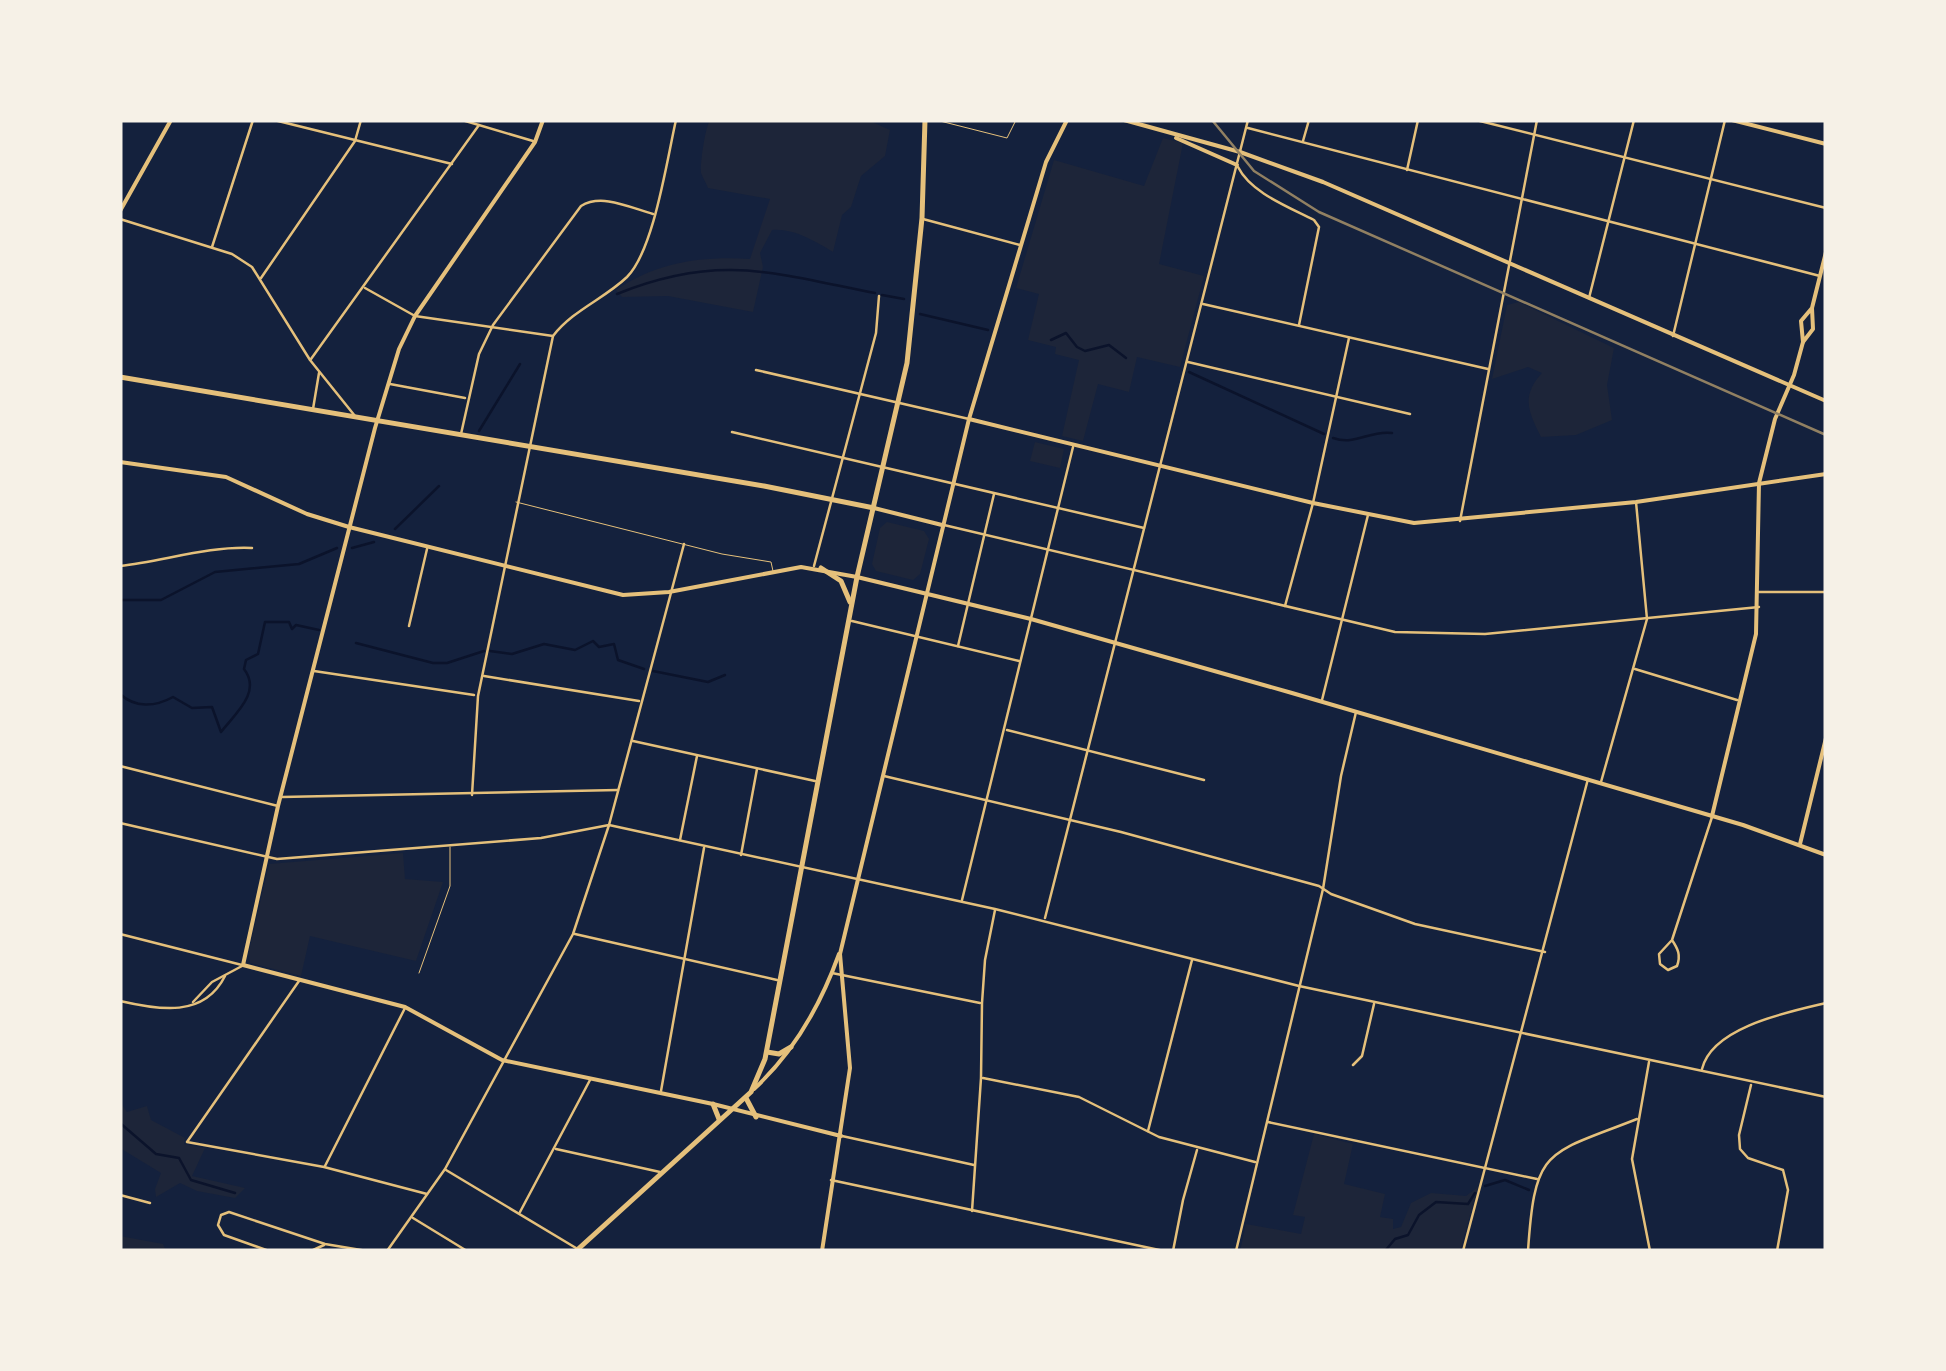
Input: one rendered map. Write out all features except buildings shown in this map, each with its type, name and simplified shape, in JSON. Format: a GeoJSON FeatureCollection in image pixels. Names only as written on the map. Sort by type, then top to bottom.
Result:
{"type":"FeatureCollection","features":[{"type":"Feature","properties":{"kind":"main road"},"geometry":{"type":"LineString","coordinates":[[577,1250],[748,1094],[767,1052],[857,577],[907,363],[922,218],[925,120]]}},
{"type":"Feature","properties":{"kind":"main road"},"geometry":{"type":"LineString","coordinates":[[120,377],[874,508]]}},
{"type":"Feature","properties":{"kind":"main road"},"geometry":{"type":"LineString","coordinates":[[818,567],[841,581],[851,608]]}},
{"type":"Feature","properties":{"kind":"main road"},"geometry":{"type":"LineString","coordinates":[[767,1052],[779,1054],[791,1047]]}},
{"type":"Feature","properties":{"kind":"main road"},"geometry":{"type":"LineString","coordinates":[[748,1094],[756,1117]]}},
{"type":"Feature","properties":{"kind":"main road"},"geometry":{"type":"LineString","coordinates":[[713,1104],[718,1122]]}},
{"type":"Feature","properties":{"kind":"street"},"geometry":{"type":"LineString","coordinates":[[120,211],[171,120]]}},
{"type":"Feature","properties":{"kind":"street"},"geometry":{"type":"LineString","coordinates":[[212,247],[253,120]]}},
{"type":"Feature","properties":{"kind":"street"},"geometry":{"type":"LineString","coordinates":[[274,120],[452,164]]}},
{"type":"Feature","properties":{"kind":"street"},"geometry":{"type":"LineString","coordinates":[[260,279],[354,141],[361,120]]}},
{"type":"Feature","properties":{"kind":"street"},"geometry":{"type":"LineString","coordinates":[[462,120],[535,142]]}},
{"type":"Feature","properties":{"kind":"street"},"geometry":{"type":"LineString","coordinates":[[193,1003],[212,982],[243,966],[278,806],[388,384],[415,316],[535,142],[543,120]]}},
{"type":"Feature","properties":{"kind":"street"},"geometry":{"type":"LineString","coordinates":[[472,794],[478,696],[554,336],[570,317],[625,278],[638,264],[676,120]]}},
{"type":"Feature","properties":{"kind":"street"},"geometry":{"type":"LineString","coordinates":[[748,1094],[791,1047],[840,954],[968,420],[1046,162],[1067,120]]}},
{"type":"Feature","properties":{"kind":"street"},"geometry":{"type":"LineString","coordinates":[[1124,120],[1240,152],[1356,196],[1826,400]]}},
{"type":"Feature","properties":{"kind":"street"},"geometry":{"type":"LineString","coordinates":[[1044,920],[1248,120]]}},
{"type":"Feature","properties":{"kind":"street"},"geometry":{"type":"LineString","coordinates":[[1303,143],[1309,120]]}},
{"type":"Feature","properties":{"kind":"street"},"geometry":{"type":"LineString","coordinates":[[1406,171],[1418,120]]}},
{"type":"Feature","properties":{"kind":"street"},"geometry":{"type":"LineString","coordinates":[[1476,120],[1826,208]]}},
{"type":"Feature","properties":{"kind":"street"},"geometry":{"type":"LineString","coordinates":[[1460,521],[1536,120]]}},
{"type":"Feature","properties":{"kind":"street"},"geometry":{"type":"LineString","coordinates":[[1589,298],[1634,120]]}},
{"type":"Feature","properties":{"kind":"street"},"geometry":{"type":"LineString","coordinates":[[1673,336],[1729,120],[1826,144]]}},
{"type":"Feature","properties":{"kind":"street"},"geometry":{"type":"LineString","coordinates":[[1764,128],[1766,120]]}},
{"type":"Feature","properties":{"kind":"street"},"geometry":{"type":"LineString","coordinates":[[310,360],[479,125]]}},
{"type":"Feature","properties":{"kind":"street"},"geometry":{"type":"LineString","coordinates":[[1246,128],[1820,276]]}},
{"type":"Feature","properties":{"kind":"street"},"geometry":{"type":"LineString","coordinates":[[1162,132],[1237,165],[1241,174],[1270,197],[1314,220],[1319,227],[1298,326]]}},
{"type":"Feature","properties":{"kind":"street"},"geometry":{"type":"LineString","coordinates":[[461,435],[479,354],[494,325],[582,206],[590,200],[602,200],[654,214]]}},
{"type":"Feature","properties":{"kind":"street"},"geometry":{"type":"LineString","coordinates":[[922,218],[1020,245]]}},
{"type":"Feature","properties":{"kind":"street"},"geometry":{"type":"LineString","coordinates":[[120,219],[242,259],[260,279],[310,360],[356,418]]}},
{"type":"Feature","properties":{"kind":"street"},"geometry":{"type":"LineString","coordinates":[[1672,940],[1680,956],[1677,966],[1668,970],[1660,964],[1659,954],[1672,940],[1712,816],[1741,702],[1759,607],[1760,482],[1775,420],[1802,342],[1813,329],[1812,308],[1826,252]]}},
{"type":"Feature","properties":{"kind":"street"},"geometry":{"type":"LineString","coordinates":[[364,287],[415,316],[554,336]]}},
{"type":"Feature","properties":{"kind":"street"},"geometry":{"type":"LineString","coordinates":[[818,567],[830,499],[876,333],[879,296]]}},
{"type":"Feature","properties":{"kind":"street"},"geometry":{"type":"LineString","coordinates":[[1202,303],[1489,369]]}},
{"type":"Feature","properties":{"kind":"street"},"geometry":{"type":"LineString","coordinates":[[1802,342],[1799,326],[1812,308]]}},
{"type":"Feature","properties":{"kind":"street"},"geometry":{"type":"LineString","coordinates":[[1285,606],[1313,503],[1349,337]]}},
{"type":"Feature","properties":{"kind":"street"},"geometry":{"type":"LineString","coordinates":[[1186,362],[1410,414]]}},
{"type":"Feature","properties":{"kind":"street"},"geometry":{"type":"LineString","coordinates":[[756,370],[1368,516],[1414,523],[1636,502],[1826,474]]}},
{"type":"Feature","properties":{"kind":"street"},"geometry":{"type":"LineString","coordinates":[[312,410],[319,371]]}},
{"type":"Feature","properties":{"kind":"street"},"geometry":{"type":"LineString","coordinates":[[388,384],[468,398]]}},
{"type":"Feature","properties":{"kind":"street"},"geometry":{"type":"LineString","coordinates":[[732,432],[1144,528]]}},
{"type":"Feature","properties":{"kind":"street"},"geometry":{"type":"LineString","coordinates":[[961,902],[1073,444]]}},
{"type":"Feature","properties":{"kind":"street"},"geometry":{"type":"LineString","coordinates":[[120,462],[226,477],[306,514],[349,527],[622,594],[669,592],[773,571],[818,567],[1116,642],[1712,816],[1826,855]]}},
{"type":"Feature","properties":{"kind":"street"},"geometry":{"type":"LineString","coordinates":[[958,646],[994,493]]}},
{"type":"Feature","properties":{"kind":"street"},"geometry":{"type":"LineString","coordinates":[[1600,783],[1648,619],[1636,502]]}},
{"type":"Feature","properties":{"kind":"street"},"geometry":{"type":"LineString","coordinates":[[874,508],[1395,632],[1448,636],[1759,607]]}},
{"type":"Feature","properties":{"kind":"street"},"geometry":{"type":"LineString","coordinates":[[1322,702],[1368,516]]}},
{"type":"Feature","properties":{"kind":"street"},"geometry":{"type":"LineString","coordinates":[[387,1251],[445,1169],[574,934],[609,826],[684,544]]}},
{"type":"Feature","properties":{"kind":"street"},"geometry":{"type":"LineString","coordinates":[[409,626],[427,547]]}},
{"type":"Feature","properties":{"kind":"street"},"geometry":{"type":"LineString","coordinates":[[120,566],[221,548],[252,548]]}},
{"type":"Feature","properties":{"kind":"street"},"geometry":{"type":"LineString","coordinates":[[1759,592],[1826,592]]}},
{"type":"Feature","properties":{"kind":"street"},"geometry":{"type":"LineString","coordinates":[[849,620],[1021,661]]}},
{"type":"Feature","properties":{"kind":"street"},"geometry":{"type":"LineString","coordinates":[[1633,669],[1741,702]]}},
{"type":"Feature","properties":{"kind":"street"},"geometry":{"type":"LineString","coordinates":[[313,671],[478,696]]}},
{"type":"Feature","properties":{"kind":"street"},"geometry":{"type":"LineString","coordinates":[[482,676],[641,702]]}},
{"type":"Feature","properties":{"kind":"street"},"geometry":{"type":"LineString","coordinates":[[1236,1251],[1324,890],[1356,712]]}},
{"type":"Feature","properties":{"kind":"street"},"geometry":{"type":"LineString","coordinates":[[1004,730],[1204,780]]}},
{"type":"Feature","properties":{"kind":"street"},"geometry":{"type":"LineString","coordinates":[[631,740],[818,781]]}},
{"type":"Feature","properties":{"kind":"street"},"geometry":{"type":"LineString","coordinates":[[1800,844],[1826,741]]}},
{"type":"Feature","properties":{"kind":"street"},"geometry":{"type":"LineString","coordinates":[[680,842],[697,756]]}},
{"type":"Feature","properties":{"kind":"street"},"geometry":{"type":"LineString","coordinates":[[120,766],[278,806]]}},
{"type":"Feature","properties":{"kind":"street"},"geometry":{"type":"LineString","coordinates":[[740,856],[757,768]]}},
{"type":"Feature","properties":{"kind":"street"},"geometry":{"type":"LineString","coordinates":[[883,776],[1071,820],[1319,886],[1415,924],[1545,952]]}},
{"type":"Feature","properties":{"kind":"street"},"geometry":{"type":"LineString","coordinates":[[1463,1251],[1588,780]]}},
{"type":"Feature","properties":{"kind":"street"},"geometry":{"type":"LineString","coordinates":[[281,797],[618,790]]}},
{"type":"Feature","properties":{"kind":"street"},"geometry":{"type":"LineString","coordinates":[[120,823],[266,858],[541,838],[609,826],[995,908],[1299,986],[1826,1098]]}},
{"type":"Feature","properties":{"kind":"street"},"geometry":{"type":"LineString","coordinates":[[660,1092],[704,847]]}},
{"type":"Feature","properties":{"kind":"street"},"geometry":{"type":"LineString","coordinates":[[972,1212],[982,1078],[985,960],[995,908]]}},
{"type":"Feature","properties":{"kind":"street"},"geometry":{"type":"LineString","coordinates":[[120,934],[405,1007],[502,1060],[660,1092],[974,1165]]}},
{"type":"Feature","properties":{"kind":"street"},"geometry":{"type":"LineString","coordinates":[[574,934],[781,981]]}},
{"type":"Feature","properties":{"kind":"street"},"geometry":{"type":"LineString","coordinates":[[822,1251],[850,1068],[840,954]]}},
{"type":"Feature","properties":{"kind":"street"},"geometry":{"type":"LineString","coordinates":[[1148,1132],[1192,960]]}},
{"type":"Feature","properties":{"kind":"street"},"geometry":{"type":"LineString","coordinates":[[832,974],[982,1003]]}},
{"type":"Feature","properties":{"kind":"street"},"geometry":{"type":"LineString","coordinates":[[120,1000],[169,1010],[203,1002],[225,976]]}},
{"type":"Feature","properties":{"kind":"street"},"geometry":{"type":"LineString","coordinates":[[300,980],[187,1142],[324,1167],[429,1194]]}},
{"type":"Feature","properties":{"kind":"street"},"geometry":{"type":"LineString","coordinates":[[1353,1065],[1362,1056],[1374,1002]]}},
{"type":"Feature","properties":{"kind":"street"},"geometry":{"type":"LineString","coordinates":[[1702,1070],[1704,1058],[1719,1041],[1771,1017],[1826,1003]]}},
{"type":"Feature","properties":{"kind":"street"},"geometry":{"type":"LineString","coordinates":[[324,1167],[405,1007]]}},
{"type":"Feature","properties":{"kind":"street"},"geometry":{"type":"LineString","coordinates":[[1649,1060],[1632,1159],[1650,1251]]}},
{"type":"Feature","properties":{"kind":"street"},"geometry":{"type":"LineString","coordinates":[[982,1078],[1080,1097],[1148,1132],[1256,1162]]}},
{"type":"Feature","properties":{"kind":"street"},"geometry":{"type":"LineString","coordinates":[[519,1213],[590,1080]]}},
{"type":"Feature","properties":{"kind":"street"},"geometry":{"type":"LineString","coordinates":[[1752,1082],[1739,1143],[1748,1158],[1778,1167],[1787,1176],[1777,1251]]}},
{"type":"Feature","properties":{"kind":"street"},"geometry":{"type":"LineString","coordinates":[[1528,1251],[1538,1179],[1544,1163],[1562,1149],[1637,1119]]}},
{"type":"Feature","properties":{"kind":"street"},"geometry":{"type":"LineString","coordinates":[[1267,1121],[1538,1179]]}},
{"type":"Feature","properties":{"kind":"street"},"geometry":{"type":"LineString","coordinates":[[554,1148],[662,1172]]}},
{"type":"Feature","properties":{"kind":"street"},"geometry":{"type":"LineString","coordinates":[[1173,1251],[1182,1200],[1198,1148]]}},
{"type":"Feature","properties":{"kind":"street"},"geometry":{"type":"LineString","coordinates":[[445,1169],[577,1250]]}},
{"type":"Feature","properties":{"kind":"street"},"geometry":{"type":"LineString","coordinates":[[831,1180],[1164,1251]]}},
{"type":"Feature","properties":{"kind":"street"},"geometry":{"type":"LineString","coordinates":[[120,1195],[150,1204]]}},
{"type":"Feature","properties":{"kind":"street"},"geometry":{"type":"LineString","coordinates":[[269,1251],[224,1234],[218,1225],[221,1215],[230,1212],[325,1244],[367,1251]]}},
{"type":"Feature","properties":{"kind":"street"},"geometry":{"type":"LineString","coordinates":[[412,1218],[467,1251]]}},
{"type":"Feature","properties":{"kind":"street"},"geometry":{"type":"LineString","coordinates":[[311,1251],[325,1244]]}},
{"type":"Feature","properties":{"kind":"lane"},"geometry":{"type":"LineString","coordinates":[[936,120],[1007,138],[1016,120]]}},
{"type":"Feature","properties":{"kind":"lane"},"geometry":{"type":"LineString","coordinates":[[516,502],[770,562],[773,571]]}},
{"type":"Feature","properties":{"kind":"lane"},"geometry":{"type":"LineString","coordinates":[[420,973],[450,886],[450,845]]}},
{"type":"Feature","properties":{"kind":"shaded area"},"geometry":{"type":"Polygon","coordinates":[[[710,120],[868,120],[890,130],[885,156],[861,176],[851,207],[842,215],[833,252],[796,233],[772,230],[760,253],[763,267],[753,312],[668,296],[622,297],[616,290],[664,267],[697,260],[750,259],[770,199],[708,188],[701,168],[710,120]]]}},
{"type":"Feature","properties":{"kind":"shaded area"},"geometry":{"type":"Polygon","coordinates":[[[1163,138],[1183,143],[1159,264],[1204,276],[1180,367],[1137,357],[1129,392],[1098,384],[1083,441],[1062,436],[1079,360],[1055,354],[1056,347],[1028,340],[1039,294],[1016,288],[1054,160],[1144,186],[1163,138]]]}},
{"type":"Feature","properties":{"kind":"shaded area"},"geometry":{"type":"Polygon","coordinates":[[[1519,302],[1614,348],[1607,385],[1612,420],[1576,435],[1541,437],[1529,397],[1542,373],[1528,367],[1492,379],[1507,305],[1519,302]]]}},
{"type":"Feature","properties":{"kind":"shaded area"},"geometry":{"type":"Polygon","coordinates":[[[1035,442],[1064,449],[1060,468],[1030,461],[1035,442]]]}},
{"type":"Feature","properties":{"kind":"shaded area"},"geometry":{"type":"Polygon","coordinates":[[[887,522],[924,531],[929,539],[920,574],[913,580],[876,571],[872,564],[880,528],[887,522]]]}},
{"type":"Feature","properties":{"kind":"shaded area"},"geometry":{"type":"Polygon","coordinates":[[[403,853],[405,879],[443,882],[416,961],[310,936],[301,976],[250,963],[249,951],[269,864],[403,853]]]}},
{"type":"Feature","properties":{"kind":"shaded area"},"geometry":{"type":"Polygon","coordinates":[[[120,1102],[127,1112],[147,1106],[151,1120],[185,1138],[184,1144],[205,1148],[192,1176],[245,1188],[235,1198],[197,1191],[180,1183],[156,1197],[161,1173],[120,1148],[120,1102]]]}},
{"type":"Feature","properties":{"kind":"shaded area"},"geometry":{"type":"Polygon","coordinates":[[[1314,1134],[1353,1144],[1344,1184],[1385,1194],[1380,1217],[1393,1219],[1393,1229],[1401,1227],[1411,1203],[1431,1193],[1466,1196],[1478,1187],[1460,1251],[1240,1251],[1246,1224],[1301,1234],[1305,1217],[1293,1215],[1314,1134]]]}},
{"type":"Feature","properties":{"kind":"shaded area"},"geometry":{"type":"Polygon","coordinates":[[[120,1236],[163,1244],[166,1251],[120,1251],[120,1236]]]}},
{"type":"Feature","properties":{"kind":"waterway"},"geometry":{"type":"LineString","coordinates":[[617,294],[653,281],[717,270],[775,274],[875,293]]}},
{"type":"Feature","properties":{"kind":"waterway"},"geometry":{"type":"LineString","coordinates":[[882,295],[904,299]]}},
{"type":"Feature","properties":{"kind":"waterway"},"geometry":{"type":"LineString","coordinates":[[920,314],[988,330]]}},
{"type":"Feature","properties":{"kind":"waterway"},"geometry":{"type":"LineString","coordinates":[[1051,340],[1066,333],[1085,351],[1109,345],[1126,358]]}},
{"type":"Feature","properties":{"kind":"waterway"},"geometry":{"type":"LineString","coordinates":[[479,431],[520,364]]}},
{"type":"Feature","properties":{"kind":"waterway"},"geometry":{"type":"LineString","coordinates":[[1189,372],[1324,434]]}},
{"type":"Feature","properties":{"kind":"waterway"},"geometry":{"type":"LineString","coordinates":[[1333,438],[1349,440],[1392,433]]}},
{"type":"Feature","properties":{"kind":"waterway"},"geometry":{"type":"LineString","coordinates":[[395,529],[439,486]]}},
{"type":"Feature","properties":{"kind":"waterway"},"geometry":{"type":"LineString","coordinates":[[352,548],[374,542]]}},
{"type":"Feature","properties":{"kind":"waterway"},"geometry":{"type":"LineString","coordinates":[[120,600],[161,600],[215,572],[299,564],[337,548]]}},
{"type":"Feature","properties":{"kind":"waterway"},"geometry":{"type":"LineString","coordinates":[[120,694],[139,704],[159,703],[173,697],[192,708],[212,707],[221,732],[248,694],[246,660],[258,654],[265,622],[289,622],[292,629],[296,625],[319,630]]}},
{"type":"Feature","properties":{"kind":"waterway"},"geometry":{"type":"LineString","coordinates":[[490,651],[512,654],[544,644],[575,650],[593,641],[599,647],[614,644],[618,660],[644,669]]}},
{"type":"Feature","properties":{"kind":"waterway"},"geometry":{"type":"LineString","coordinates":[[356,643],[433,663],[447,663],[484,651]]}},
{"type":"Feature","properties":{"kind":"waterway"},"geometry":{"type":"LineString","coordinates":[[653,671],[708,682],[725,675]]}},
{"type":"Feature","properties":{"kind":"waterway"},"geometry":{"type":"LineString","coordinates":[[120,1123],[156,1154],[179,1158],[191,1180],[235,1193]]}},
{"type":"Feature","properties":{"kind":"waterway"},"geometry":{"type":"LineString","coordinates":[[1485,1186],[1505,1180],[1529,1190]]}},
{"type":"Feature","properties":{"kind":"waterway"},"geometry":{"type":"LineString","coordinates":[[1385,1251],[1395,1239],[1408,1235],[1419,1215],[1436,1202],[1468,1204],[1475,1193]]}},
{"type":"Feature","properties":{"kind":"railway"},"geometry":{"type":"LineString","coordinates":[[1212,120],[1254,171],[1319,212],[1826,435]]}}]}
